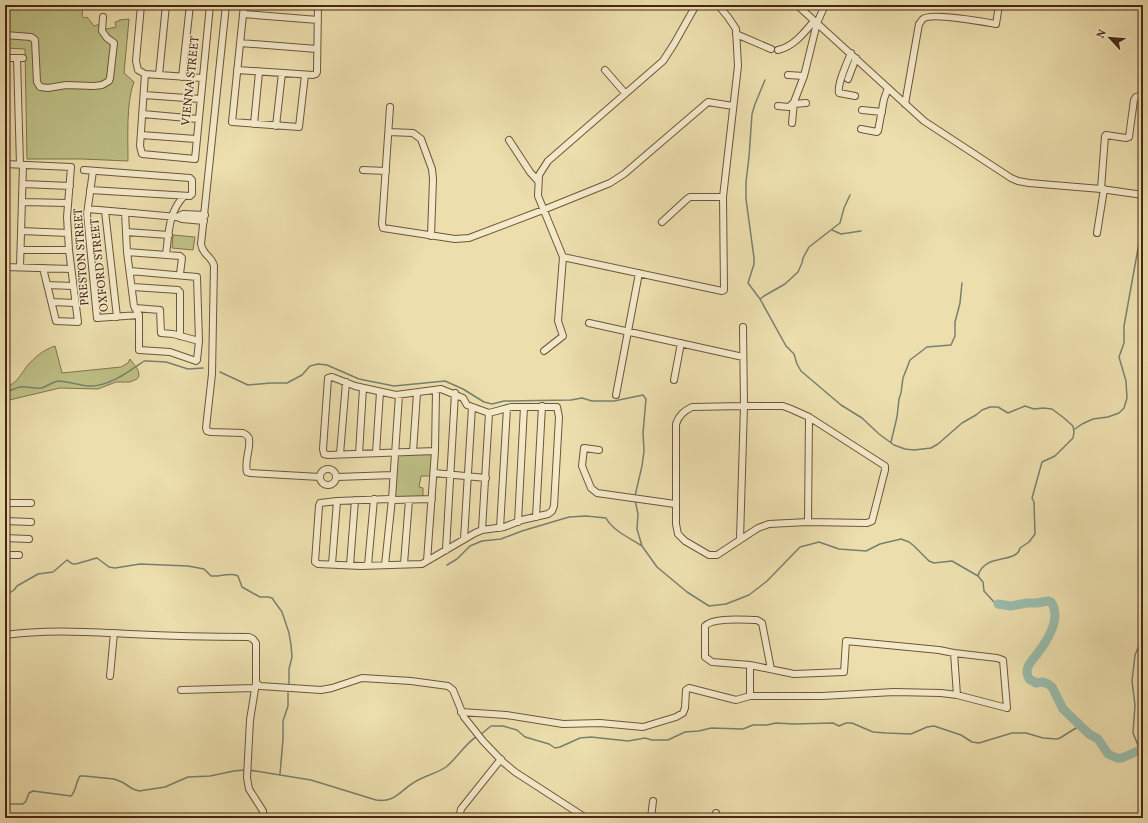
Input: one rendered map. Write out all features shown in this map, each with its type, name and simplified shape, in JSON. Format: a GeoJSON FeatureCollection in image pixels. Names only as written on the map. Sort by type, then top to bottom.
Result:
{"type":"FeatureCollection","features":[{"type":"Feature","properties":{"kind":"street"},"geometry":{"type":"LineString","coordinates":[[141,5],[136,61],[137,67],[142,73],[144,95],[141,135],[196,139]]}},
{"type":"Feature","properties":{"kind":"street"},"geometry":{"type":"LineString","coordinates":[[159,74],[166,5]]}},
{"type":"Feature","properties":{"kind":"street"},"geometry":{"type":"LineString","coordinates":[[182,77],[190,5]]}},
{"type":"Feature","properties":{"kind":"street","name":"VIENNA STREET"},"geometry":{"type":"LineString","coordinates":[[141,135],[142,154],[195,159],[210,5]]}},
{"type":"Feature","properties":{"kind":"street"},"geometry":{"type":"LineString","coordinates":[[226,5],[202,248],[214,266],[212,368],[206,428],[207,431],[211,432],[243,433],[247,435],[249,439],[246,466],[247,472],[320,477]]}},
{"type":"Feature","properties":{"kind":"street"},"geometry":{"type":"LineString","coordinates":[[244,5],[236,70],[232,121],[235,123],[300,126],[304,75]]}},
{"type":"Feature","properties":{"kind":"street"},"geometry":{"type":"LineString","coordinates":[[236,70],[315,75],[317,73],[318,5]]}},
{"type":"Feature","properties":{"kind":"street"},"geometry":{"type":"LineString","coordinates":[[544,351],[563,336],[558,321],[563,257],[538,196],[539,175],[548,161],[664,59],[684,29],[696,5]]}},
{"type":"Feature","properties":{"kind":"street"},"geometry":{"type":"LineString","coordinates":[[563,257],[722,291],[724,290],[723,197],[738,66],[734,25],[718,5]]}},
{"type":"Feature","properties":{"kind":"street"},"geometry":{"type":"LineString","coordinates":[[797,5],[924,121],[1018,181],[1103,189],[1143,195]]}},
{"type":"Feature","properties":{"kind":"street"},"geometry":{"type":"LineString","coordinates":[[792,123],[794,103],[804,76],[816,22],[825,5]]}},
{"type":"Feature","properties":{"kind":"street"},"geometry":{"type":"LineString","coordinates":[[905,104],[919,24],[922,19],[940,16],[996,24],[999,5]]}},
{"type":"Feature","properties":{"kind":"street"},"geometry":{"type":"LineString","coordinates":[[243,14],[318,20]]}},
{"type":"Feature","properties":{"kind":"street"},"geometry":{"type":"LineString","coordinates":[[5,35],[31,37],[36,40],[37,82],[40,88],[66,85],[102,85],[109,81],[110,78],[114,42],[107,38],[102,31],[103,17]]}},
{"type":"Feature","properties":{"kind":"street"},"geometry":{"type":"LineString","coordinates":[[778,50],[793,44],[816,22]]}},
{"type":"Feature","properties":{"kind":"street"},"geometry":{"type":"LineString","coordinates":[[736,34],[770,49]]}},
{"type":"Feature","properties":{"kind":"street"},"geometry":{"type":"LineString","coordinates":[[240,43],[318,49]]}},
{"type":"Feature","properties":{"kind":"street"},"geometry":{"type":"LineString","coordinates":[[851,53],[840,84],[839,93],[855,96]]}},
{"type":"Feature","properties":{"kind":"street"},"geometry":{"type":"LineString","coordinates":[[5,58],[20,58],[23,184],[20,267]]}},
{"type":"Feature","properties":{"kind":"street"},"geometry":{"type":"LineString","coordinates":[[848,79],[856,58]]}},
{"type":"Feature","properties":{"kind":"street"},"geometry":{"type":"LineString","coordinates":[[605,70],[625,93]]}},
{"type":"Feature","properties":{"kind":"street"},"geometry":{"type":"LineString","coordinates":[[254,124],[259,72]]}},
{"type":"Feature","properties":{"kind":"street"},"geometry":{"type":"LineString","coordinates":[[142,73],[202,78]]}},
{"type":"Feature","properties":{"kind":"street"},"geometry":{"type":"LineString","coordinates":[[276,126],[282,74]]}},
{"type":"Feature","properties":{"kind":"street"},"geometry":{"type":"LineString","coordinates":[[788,75],[804,76]]}},
{"type":"Feature","properties":{"kind":"street"},"geometry":{"type":"LineString","coordinates":[[861,129],[878,131],[884,99],[888,88]]}},
{"type":"Feature","properties":{"kind":"street"},"geometry":{"type":"LineString","coordinates":[[144,95],[200,99]]}},
{"type":"Feature","properties":{"kind":"street"},"geometry":{"type":"LineString","coordinates":[[1098,233],[1103,189],[1105,136],[1129,137],[1134,100],[1136,97],[1143,95]]}},
{"type":"Feature","properties":{"kind":"street"},"geometry":{"type":"LineString","coordinates":[[390,107],[382,224],[383,228],[455,239],[469,238],[610,183],[624,174],[708,102],[733,106]]}},
{"type":"Feature","properties":{"kind":"street"},"geometry":{"type":"LineString","coordinates":[[778,106],[789,107],[794,103],[806,103]]}},
{"type":"Feature","properties":{"kind":"street"},"geometry":{"type":"LineString","coordinates":[[862,110],[882,112]]}},
{"type":"Feature","properties":{"kind":"street"},"geometry":{"type":"LineString","coordinates":[[143,114],[198,119]]}},
{"type":"Feature","properties":{"kind":"street"},"geometry":{"type":"LineString","coordinates":[[389,132],[413,132],[421,139],[432,169],[431,236]]}},
{"type":"Feature","properties":{"kind":"street"},"geometry":{"type":"LineString","coordinates":[[509,140],[530,172],[538,181]]}},
{"type":"Feature","properties":{"kind":"street"},"geometry":{"type":"LineString","coordinates":[[5,196],[6,164],[71,167],[68,203],[68,233],[78,322],[56,321],[43,268]]}},
{"type":"Feature","properties":{"kind":"street"},"geometry":{"type":"LineString","coordinates":[[84,170],[191,178],[192,180],[192,194],[190,196],[90,190]]}},
{"type":"Feature","properties":{"kind":"street","name":"PRESTON STREET"},"geometry":{"type":"LineString","coordinates":[[93,170],[88,209],[97,318],[117,317]]}},
{"type":"Feature","properties":{"kind":"street"},"geometry":{"type":"LineString","coordinates":[[363,170],[386,171]]}},
{"type":"Feature","properties":{"kind":"street"},"geometry":{"type":"LineString","coordinates":[[23,184],[70,186]]}},
{"type":"Feature","properties":{"kind":"street"},"geometry":{"type":"LineString","coordinates":[[166,254],[174,216],[174,209],[184,196]]}},
{"type":"Feature","properties":{"kind":"street"},"geometry":{"type":"LineString","coordinates":[[662,222],[687,199],[723,197]]}},
{"type":"Feature","properties":{"kind":"street"},"geometry":{"type":"LineString","coordinates":[[22,202],[68,203]]}},
{"type":"Feature","properties":{"kind":"street"},"geometry":{"type":"LineString","coordinates":[[88,209],[174,216],[182,219],[204,218]]}},
{"type":"Feature","properties":{"kind":"street","name":"OXFORD STREET"},"geometry":{"type":"LineString","coordinates":[[105,211],[117,317]]}},
{"type":"Feature","properties":{"kind":"street"},"geometry":{"type":"LineString","coordinates":[[125,212],[128,252],[130,271],[133,287],[135,308],[139,315],[139,350],[170,352],[196,361],[198,359],[200,341],[198,278],[195,276],[180,274],[130,271]]}},
{"type":"Feature","properties":{"kind":"street"},"geometry":{"type":"LineString","coordinates":[[21,231],[68,233]]}},
{"type":"Feature","properties":{"kind":"street"},"geometry":{"type":"LineString","coordinates":[[126,232],[169,235]]}},
{"type":"Feature","properties":{"kind":"street"},"geometry":{"type":"LineString","coordinates":[[21,250],[69,250]]}},
{"type":"Feature","properties":{"kind":"street"},"geometry":{"type":"LineString","coordinates":[[128,252],[166,254],[182,257],[180,274]]}},
{"type":"Feature","properties":{"kind":"street"},"geometry":{"type":"LineString","coordinates":[[5,266],[71,269]]}},
{"type":"Feature","properties":{"kind":"street"},"geometry":{"type":"LineString","coordinates":[[616,395],[639,273]]}},
{"type":"Feature","properties":{"kind":"street"},"geometry":{"type":"LineString","coordinates":[[47,285],[73,286]]}},
{"type":"Feature","properties":{"kind":"street"},"geometry":{"type":"LineString","coordinates":[[133,287],[178,290],[180,292],[180,336]]}},
{"type":"Feature","properties":{"kind":"street"},"geometry":{"type":"LineString","coordinates":[[52,302],[75,303]]}},
{"type":"Feature","properties":{"kind":"street"},"geometry":{"type":"LineString","coordinates":[[135,308],[160,310],[161,333],[200,341]]}},
{"type":"Feature","properties":{"kind":"street"},"geometry":{"type":"LineString","coordinates":[[117,317],[139,315]]}},
{"type":"Feature","properties":{"kind":"street"},"geometry":{"type":"LineString","coordinates":[[589,323],[743,357]]}},
{"type":"Feature","properties":{"kind":"street"},"geometry":{"type":"LineString","coordinates":[[740,539],[744,406],[743,326]]}},
{"type":"Feature","properties":{"kind":"street"},"geometry":{"type":"LineString","coordinates":[[674,380],[681,343]]}},
{"type":"Feature","properties":{"kind":"street"},"geometry":{"type":"LineString","coordinates":[[432,499],[374,499],[320,503],[314,556],[315,562],[318,564],[350,565],[420,564],[482,530],[500,528],[548,514],[552,511],[554,506],[559,417],[557,407],[542,406],[507,408],[489,413],[466,404],[463,398],[455,393],[441,389],[399,395],[363,388],[332,377],[328,378],[323,449],[324,454],[435,451]]}},
{"type":"Feature","properties":{"kind":"street"},"geometry":{"type":"LineString","coordinates":[[340,454],[346,382]]}},
{"type":"Feature","properties":{"kind":"street"},"geometry":{"type":"LineString","coordinates":[[358,454],[363,388]]}},
{"type":"Feature","properties":{"kind":"street"},"geometry":{"type":"LineString","coordinates":[[427,561],[434,473],[436,390]]}},
{"type":"Feature","properties":{"kind":"street"},"geometry":{"type":"LineString","coordinates":[[376,453],[380,392]]}},
{"type":"Feature","properties":{"kind":"street"},"geometry":{"type":"LineString","coordinates":[[413,452],[417,393]]}},
{"type":"Feature","properties":{"kind":"street"},"geometry":{"type":"LineString","coordinates":[[446,550],[455,393]]}},
{"type":"Feature","properties":{"kind":"street"},"geometry":{"type":"LineString","coordinates":[[385,565],[392,499],[399,395]]}},
{"type":"Feature","properties":{"kind":"street"},"geometry":{"type":"LineString","coordinates":[[536,517],[542,406]]}},
{"type":"Feature","properties":{"kind":"street"},"geometry":{"type":"LineString","coordinates":[[744,406],[783,406],[791,409],[809,418],[885,466],[872,521],[870,523],[808,522],[769,524],[758,528],[716,555],[709,555],[685,541],[678,534],[675,504],[676,424],[678,418],[692,407],[744,406]]}},
{"type":"Feature","properties":{"kind":"street"},"geometry":{"type":"LineString","coordinates":[[464,539],[472,407]]}},
{"type":"Feature","properties":{"kind":"street"},"geometry":{"type":"LineString","coordinates":[[518,522],[524,407]]}},
{"type":"Feature","properties":{"kind":"street"},"geometry":{"type":"LineString","coordinates":[[500,528],[507,408]]}},
{"type":"Feature","properties":{"kind":"street"},"geometry":{"type":"LineString","coordinates":[[482,530],[489,413]]}},
{"type":"Feature","properties":{"kind":"street"},"geometry":{"type":"LineString","coordinates":[[808,522],[809,418]]}},
{"type":"Feature","properties":{"kind":"street"},"geometry":{"type":"LineString","coordinates":[[599,450],[584,448],[582,466],[591,488],[597,493],[675,504]]}},
{"type":"Feature","properties":{"kind":"street"},"geometry":{"type":"LineString","coordinates":[[320,477],[323,471],[327,469],[334,471],[337,477]]}},
{"type":"Feature","properties":{"kind":"street"},"geometry":{"type":"LineString","coordinates":[[434,473],[486,478]]}},
{"type":"Feature","properties":{"kind":"street"},"geometry":{"type":"LineString","coordinates":[[337,477],[393,475]]}},
{"type":"Feature","properties":{"kind":"street"},"geometry":{"type":"LineString","coordinates":[[320,477],[322,482],[328,486],[333,484],[337,477]]}},
{"type":"Feature","properties":{"kind":"street"},"geometry":{"type":"LineString","coordinates":[[368,565],[374,499]]}},
{"type":"Feature","properties":{"kind":"street"},"geometry":{"type":"LineString","coordinates":[[350,565],[355,500]]}},
{"type":"Feature","properties":{"kind":"street"},"geometry":{"type":"LineString","coordinates":[[404,564],[409,500]]}},
{"type":"Feature","properties":{"kind":"street"},"geometry":{"type":"LineString","coordinates":[[332,564],[337,501]]}},
{"type":"Feature","properties":{"kind":"street"},"geometry":{"type":"LineString","coordinates":[[5,503],[31,504]]}},
{"type":"Feature","properties":{"kind":"street"},"geometry":{"type":"LineString","coordinates":[[5,521],[31,522]]}},
{"type":"Feature","properties":{"kind":"street"},"geometry":{"type":"LineString","coordinates":[[5,538],[29,539]]}},
{"type":"Feature","properties":{"kind":"street"},"geometry":{"type":"LineString","coordinates":[[5,555],[19,555]]}},
{"type":"Feature","properties":{"kind":"street"},"geometry":{"type":"LineString","coordinates":[[461,712],[506,715],[562,724],[600,723],[643,727],[676,717],[683,713],[685,708],[686,690],[689,688],[736,700],[750,696],[822,696],[894,692],[957,694],[1007,708],[1003,660],[997,658],[939,650],[846,641],[844,672],[794,674],[750,665],[712,662],[708,660],[705,657],[705,626],[707,623],[715,620],[757,620],[762,623],[771,669]]}},
{"type":"Feature","properties":{"kind":"street"},"geometry":{"type":"LineString","coordinates":[[5,635],[38,631],[253,639],[256,643],[256,686],[250,720],[247,774],[249,789],[263,811],[263,818]]}},
{"type":"Feature","properties":{"kind":"street"},"geometry":{"type":"LineString","coordinates":[[110,676],[114,633]]}},
{"type":"Feature","properties":{"kind":"street"},"geometry":{"type":"LineString","coordinates":[[954,653],[957,694]]}},
{"type":"Feature","properties":{"kind":"street"},"geometry":{"type":"LineString","coordinates":[[750,665],[750,696]]}},
{"type":"Feature","properties":{"kind":"street"},"geometry":{"type":"LineString","coordinates":[[181,690],[256,686],[321,690],[362,678],[411,681],[448,686],[453,690],[461,712],[474,730],[501,759],[515,772],[586,818]]}},
{"type":"Feature","properties":{"kind":"street"},"geometry":{"type":"LineString","coordinates":[[459,818],[461,809],[501,759]]}},
{"type":"Feature","properties":{"kind":"street"},"geometry":{"type":"LineString","coordinates":[[651,818],[653,801]]}},
{"type":"Feature","properties":{"kind":"green space"},"geometry":{"type":"Polygon","coordinates":[[[5,5],[56,5],[59,7],[65,6],[67,8],[69,5],[83,5],[82,16],[84,18],[87,17],[94,26],[101,24],[107,29],[116,27],[115,22],[119,20],[129,19],[124,73],[134,82],[131,90],[129,110],[128,161],[27,159],[25,49],[5,48],[5,5]]]}},
{"type":"Feature","properties":{"kind":"green space"},"geometry":{"type":"Polygon","coordinates":[[[173,235],[195,237],[193,250],[172,248],[173,235]]]}},
{"type":"Feature","properties":{"kind":"green space"},"geometry":{"type":"Polygon","coordinates":[[[55,346],[62,373],[121,367],[128,363],[130,359],[138,370],[139,376],[137,379],[130,382],[116,382],[98,389],[60,388],[5,401],[5,387],[13,384],[36,357],[55,346]]]}},
{"type":"Feature","properties":{"kind":"green space"},"geometry":{"type":"Polygon","coordinates":[[[432,452],[431,476],[421,476],[419,487],[423,488],[423,497],[394,497],[396,454],[432,452]]]}},
{"type":"Feature","properties":{"kind":"waterway"},"geometry":{"type":"LineString","coordinates":[[765,80],[752,114],[746,182],[746,199],[754,258],[754,264],[748,283],[760,299],[786,346],[794,354],[801,371],[841,405],[862,418],[879,434],[894,445],[905,449],[914,450],[931,448],[938,444],[962,423],[982,410],[990,407],[998,407],[1008,413],[1025,406],[1034,409],[1052,409],[1073,426],[1073,438],[1055,456],[1042,462],[1032,498],[1034,502],[1035,534],[1029,542],[1020,548],[1018,553],[1013,556],[986,564],[981,569],[978,576]]}},
{"type":"Feature","properties":{"kind":"waterway"},"geometry":{"type":"LineString","coordinates":[[760,299],[785,284],[798,272],[809,247],[840,223],[844,208],[850,195]]}},
{"type":"Feature","properties":{"kind":"waterway"},"geometry":{"type":"LineString","coordinates":[[832,230],[841,234],[861,231]]}},
{"type":"Feature","properties":{"kind":"waterway"},"geometry":{"type":"LineString","coordinates":[[1075,429],[1093,419],[1108,417],[1119,413],[1124,408],[1127,398],[1126,381],[1119,357],[1124,343],[1124,326],[1139,243]]}},
{"type":"Feature","properties":{"kind":"waterway"},"geometry":{"type":"LineString","coordinates":[[891,442],[897,417],[903,378],[910,360],[927,347],[951,345],[955,336],[955,322],[960,303],[962,283]]}},
{"type":"Feature","properties":{"kind":"waterway"},"geometry":{"type":"LineString","coordinates":[[5,392],[20,387],[41,388],[58,381],[96,386],[118,378],[144,361],[166,362],[188,369],[203,368]]}},
{"type":"Feature","properties":{"kind":"waterway"},"geometry":{"type":"LineString","coordinates":[[220,372],[248,385],[287,383],[302,375],[310,366],[318,364],[327,365],[359,379],[394,386],[445,381],[463,389],[484,402],[492,404],[504,401],[571,400],[582,398],[592,401],[614,401],[643,395],[646,399],[643,433],[644,451],[635,496]]}},
{"type":"Feature","properties":{"kind":"waterway"},"geometry":{"type":"LineString","coordinates":[[635,500],[638,514],[637,529],[642,546],[657,567],[687,592],[709,606],[726,604],[749,595],[767,581],[800,547],[819,542],[839,549],[866,551],[880,544],[901,539],[909,542],[929,561],[934,563],[952,561],[978,576],[983,582],[984,591],[994,602],[998,604]]}},
{"type":"Feature","properties":{"kind":"waterway"},"geometry":{"type":"LineString","coordinates":[[447,565],[457,559],[470,546],[482,541],[501,539],[569,517],[586,516],[606,518],[613,527],[642,546]]}},
{"type":"Feature","properties":{"kind":"waterway"},"geometry":{"type":"LineString","coordinates":[[5,596],[17,586],[38,574],[53,572],[67,560],[74,564],[97,558],[109,567],[115,568],[140,564],[188,566],[204,569],[211,576],[235,575],[238,576],[242,587],[260,597],[272,598],[282,612],[289,633],[291,645],[292,657],[289,669],[289,685]]}},
{"type":"Feature","properties":{"kind":"waterway"},"geometry":{"type":"LineString","coordinates":[[998,604],[1011,606],[1027,603],[1051,602],[1054,608],[1054,622],[1045,643],[1028,667],[1027,673],[1029,679],[1036,683],[1043,682],[1052,687],[1063,709],[1089,734],[1098,739],[1108,754],[1117,758],[1122,758],[1143,750]]}},
{"type":"Feature","properties":{"kind":"waterway"},"geometry":{"type":"LineString","coordinates":[[1140,750],[1133,733],[1135,705],[1132,681],[1135,655],[1141,641],[1143,631]]}},
{"type":"Feature","properties":{"kind":"waterway"},"geometry":{"type":"LineString","coordinates":[[280,774],[283,721],[288,706],[288,693]]}},
{"type":"Feature","properties":{"kind":"waterway"},"geometry":{"type":"LineString","coordinates":[[480,735],[491,726],[503,726],[517,730],[525,737],[549,744],[555,748],[580,738],[591,737],[628,741],[645,738],[652,740],[668,740],[685,732],[711,728],[743,729],[753,725],[767,725],[776,723],[833,723],[839,726],[846,723],[852,723],[873,732],[911,734],[927,727],[934,726],[961,735],[972,742],[979,743],[1012,733],[1026,733],[1043,738],[1057,739],[1076,728],[1079,724]]}},
{"type":"Feature","properties":{"kind":"waterway"},"geometry":{"type":"LineString","coordinates":[[249,770],[311,780],[376,800],[387,800],[396,796],[408,786],[446,767],[468,743],[476,737]]}},
{"type":"Feature","properties":{"kind":"waterway"},"geometry":{"type":"LineString","coordinates":[[5,804],[23,804],[29,793],[33,791],[71,796],[80,776],[114,779],[139,791],[165,787],[188,777],[210,776],[245,770]]}}]}
